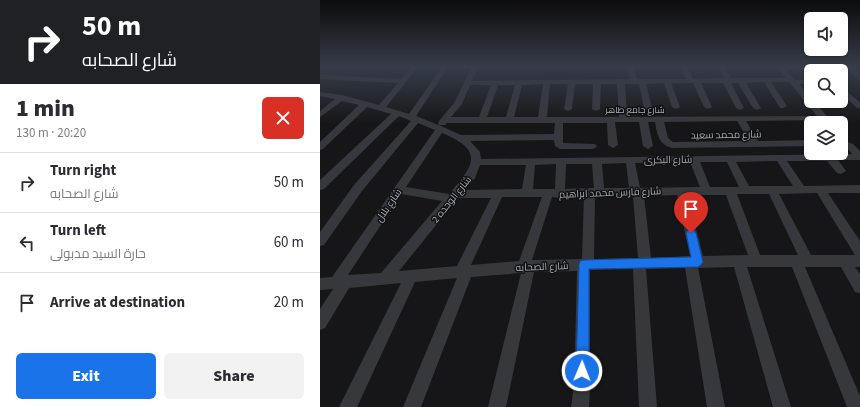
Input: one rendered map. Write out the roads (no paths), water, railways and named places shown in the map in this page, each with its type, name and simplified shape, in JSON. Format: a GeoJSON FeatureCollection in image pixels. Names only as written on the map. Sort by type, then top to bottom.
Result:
{"type":"FeatureCollection","features":[{"type":"Feature","properties":{"kind":"street"},"geometry":{"type":"LineString","coordinates":[[381,108],[399,86]]}},
{"type":"Feature","properties":{"kind":"street"},"geometry":{"type":"LineString","coordinates":[[320,240],[358,188],[414,119],[434,86]]}},
{"type":"Feature","properties":{"kind":"street","name":"شارع بلال"},"geometry":{"type":"LineString","coordinates":[[320,323],[340,283],[398,190],[441,125],[458,104],[467,86]]}},
{"type":"Feature","properties":{"kind":"street"},"geometry":{"type":"LineString","coordinates":[[482,120],[495,86]]}},
{"type":"Feature","properties":{"kind":"street"},"geometry":{"type":"LineString","coordinates":[[508,120],[518,86]]}},
{"type":"Feature","properties":{"kind":"street"},"geometry":{"type":"LineString","coordinates":[[542,120],[547,86]]}},
{"type":"Feature","properties":{"kind":"street"},"geometry":{"type":"LineString","coordinates":[[568,109],[571,86]]}},
{"type":"Feature","properties":{"kind":"street"},"geometry":{"type":"LineString","coordinates":[[596,109],[597,86]]}},
{"type":"Feature","properties":{"kind":"street"},"geometry":{"type":"LineString","coordinates":[[621,86],[623,120]]}},
{"type":"Feature","properties":{"kind":"street"},"geometry":{"type":"LineString","coordinates":[[640,86],[648,108]]}},
{"type":"Feature","properties":{"kind":"street"},"geometry":{"type":"LineString","coordinates":[[669,86],[676,107]]}},
{"type":"Feature","properties":{"kind":"street"},"geometry":{"type":"LineString","coordinates":[[697,86],[708,107]]}},
{"type":"Feature","properties":{"kind":"street"},"geometry":{"type":"LineString","coordinates":[[729,86],[740,108]]}},
{"type":"Feature","properties":{"kind":"street"},"geometry":{"type":"LineString","coordinates":[[744,86],[757,108]]}},
{"type":"Feature","properties":{"kind":"street"},"geometry":{"type":"LineString","coordinates":[[770,86],[783,106]]}},
{"type":"Feature","properties":{"kind":"street","name":"شارع جامع طاهر"},"geometry":{"type":"LineString","coordinates":[[441,125],[482,120],[824,118],[797,86]]}},
{"type":"Feature","properties":{"kind":"street"},"geometry":{"type":"LineString","coordinates":[[320,94],[342,97],[366,103],[414,119],[441,125],[470,144],[476,152],[477,162]]}},
{"type":"Feature","properties":{"kind":"street"},"geometry":{"type":"LineString","coordinates":[[848,95],[860,106]]}},
{"type":"Feature","properties":{"kind":"street"},"geometry":{"type":"LineString","coordinates":[[320,115],[342,97]]}},
{"type":"Feature","properties":{"kind":"street"},"geometry":{"type":"LineString","coordinates":[[320,146],[366,103]]}},
{"type":"Feature","properties":{"kind":"street"},"geometry":{"type":"LineString","coordinates":[[320,186],[397,113]]}},
{"type":"Feature","properties":{"kind":"street"},"geometry":{"type":"LineString","coordinates":[[740,119],[755,144]]}},
{"type":"Feature","properties":{"kind":"street"},"geometry":{"type":"LineString","coordinates":[[559,120],[558,144],[560,146],[592,146]]}},
{"type":"Feature","properties":{"kind":"street"},"geometry":{"type":"LineString","coordinates":[[611,120],[613,145]]}},
{"type":"Feature","properties":{"kind":"street"},"geometry":{"type":"LineString","coordinates":[[643,120],[648,146]]}},
{"type":"Feature","properties":{"kind":"street","name":"شارع محمد سعيد"},"geometry":{"type":"LineString","coordinates":[[659,120],[664,141],[667,144],[672,145],[804,143]]}},
{"type":"Feature","properties":{"kind":"street"},"geometry":{"type":"LineString","coordinates":[[460,138],[558,137]]}},
{"type":"Feature","properties":{"kind":"street"},"geometry":{"type":"LineString","coordinates":[[848,146],[860,157]]}},
{"type":"Feature","properties":{"kind":"street","name":"شارع البكرى"},"geometry":{"type":"LineString","coordinates":[[848,157],[860,157]]}},
{"type":"Feature","properties":{"kind":"street"},"geometry":{"type":"LineString","coordinates":[[780,158],[801,189]]}},
{"type":"Feature","properties":{"kind":"street","name":"شارع البكرى"},"geometry":{"type":"LineString","coordinates":[[477,162],[804,158]]}},
{"type":"Feature","properties":{"kind":"street"},"geometry":{"type":"LineString","coordinates":[[694,159],[706,190]]}},
{"type":"Feature","properties":{"kind":"street"},"geometry":{"type":"LineString","coordinates":[[730,159],[746,190]]}},
{"type":"Feature","properties":{"kind":"street"},"geometry":{"type":"LineString","coordinates":[[580,407],[586,264],[595,192],[597,160]]}},
{"type":"Feature","properties":{"kind":"street"},"geometry":{"type":"LineString","coordinates":[[630,160],[636,191],[642,263],[648,407]]}},
{"type":"Feature","properties":{"kind":"street"},"geometry":{"type":"LineString","coordinates":[[832,160],[841,172]]}},
{"type":"Feature","properties":{"kind":"street"},"geometry":{"type":"LineString","coordinates":[[527,194],[531,161]]}},
{"type":"Feature","properties":{"kind":"street"},"geometry":{"type":"LineString","coordinates":[[497,407],[526,266],[554,194],[561,161]]}},
{"type":"Feature","properties":{"kind":"street","name":"شارع الوحده 2"},"geometry":{"type":"LineString","coordinates":[[384,280],[454,197],[471,175],[477,162]]}},
{"type":"Feature","properties":{"kind":"street"},"geometry":{"type":"LineString","coordinates":[[820,189],[860,252]]}},
{"type":"Feature","properties":{"kind":"street","name":"شارع فارس محمد ابراهيم"},"geometry":{"type":"LineString","coordinates":[[398,190],[454,197],[498,194],[554,194],[681,190],[860,189]]}},
{"type":"Feature","properties":{"kind":"street"},"geometry":{"type":"LineString","coordinates":[[681,190],[694,262],[716,407]]}},
{"type":"Feature","properties":{"kind":"street"},"geometry":{"type":"LineString","coordinates":[[730,190],[756,261]]}},
{"type":"Feature","properties":{"kind":"street"},"geometry":{"type":"LineString","coordinates":[[772,190],[802,261],[856,407]]}},
{"type":"Feature","properties":{"kind":"street"},"geometry":{"type":"LineString","coordinates":[[412,407],[464,271],[498,194]]}},
{"type":"Feature","properties":{"kind":"street"},"geometry":{"type":"LineString","coordinates":[[739,261],[782,407]]}},
{"type":"Feature","properties":{"kind":"street","name":"شارع الصحابه"},"geometry":{"type":"LineString","coordinates":[[320,284],[384,280],[526,266],[739,261],[860,261]]}},
{"type":"Feature","properties":{"kind":"street"},"geometry":{"type":"LineString","coordinates":[[845,261],[860,287]]}},
{"type":"Feature","properties":{"kind":"street"},"geometry":{"type":"LineString","coordinates":[[348,407],[411,277]]}}]}
